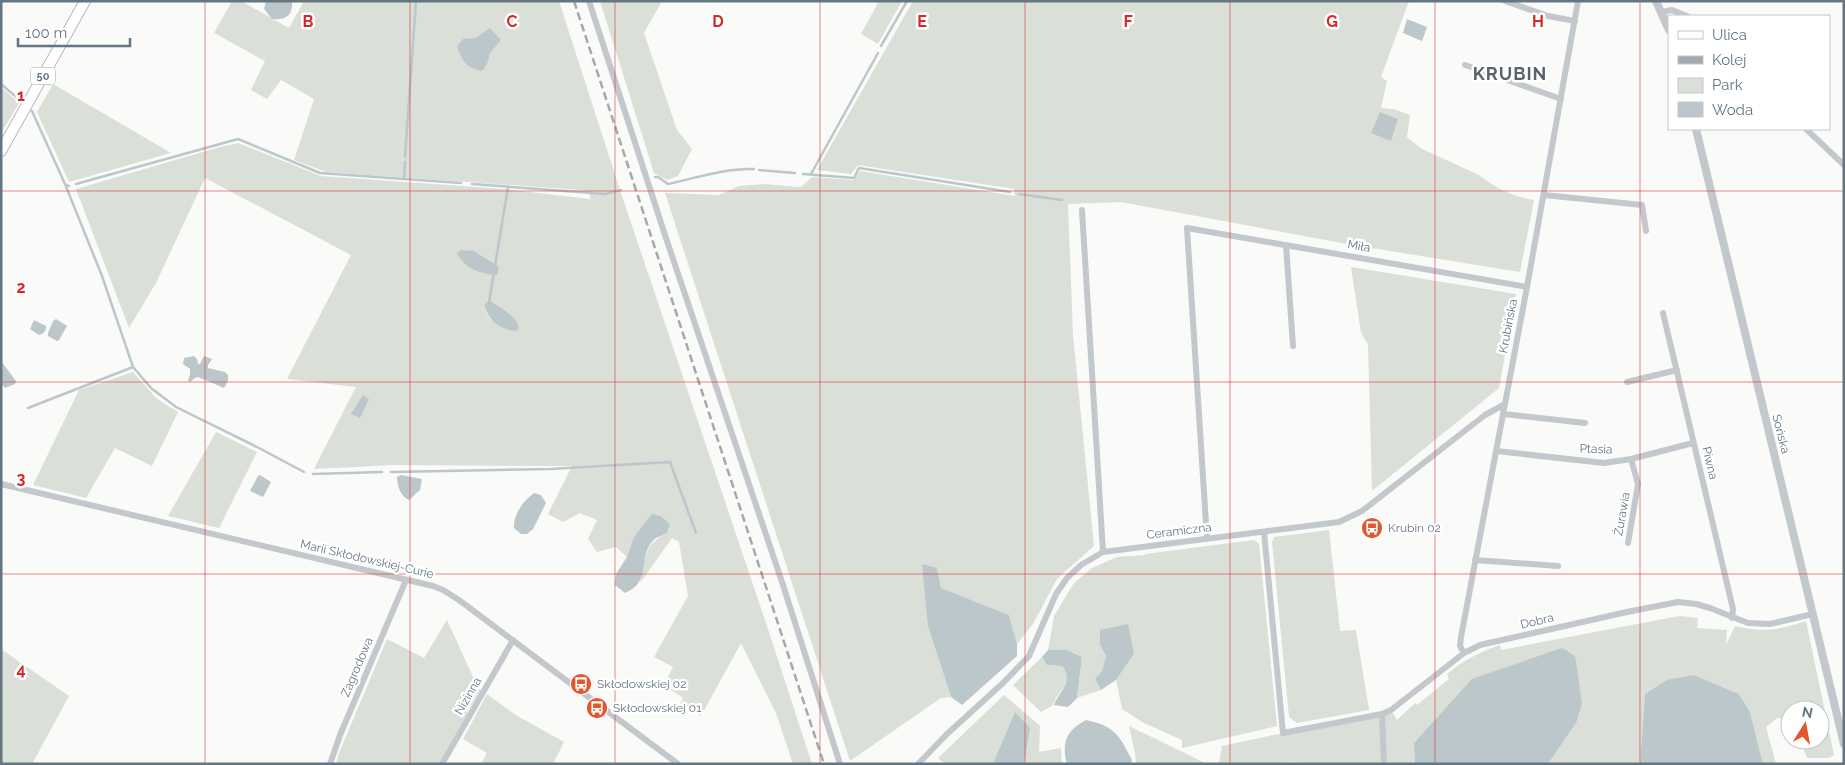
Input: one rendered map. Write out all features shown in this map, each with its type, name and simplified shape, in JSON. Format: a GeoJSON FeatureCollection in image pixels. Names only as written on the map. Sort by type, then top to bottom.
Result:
{"type":"FeatureCollection","features":[{"type":"Feature","properties":{"kind":"main road","name":"50"},"geometry":{"type":"LineString","coordinates":[[1,151],[85,1]]}},
{"type":"Feature","properties":{"kind":"street"},"geometry":{"type":"LineString","coordinates":[[589,1],[665,235],[783,585],[840,764]]}},
{"type":"Feature","properties":{"kind":"street"},"geometry":{"type":"LineString","coordinates":[[1505,1],[1548,16],[1575,21]]}},
{"type":"Feature","properties":{"kind":"street","name":"Krubińska"},"geometry":{"type":"LineString","coordinates":[[1464,653],[1460,646],[1461,636],[1544,195],[1578,1]]}},
{"type":"Feature","properties":{"kind":"street"},"geometry":{"type":"LineString","coordinates":[[1656,1],[1668,28]]}},
{"type":"Feature","properties":{"kind":"street"},"geometry":{"type":"LineString","coordinates":[[1661,12],[1672,10],[1684,15]]}},
{"type":"Feature","properties":{"kind":"street"},"geometry":{"type":"LineString","coordinates":[[1465,65],[1561,98]]}},
{"type":"Feature","properties":{"kind":"street","name":"Sońska"},"geometry":{"type":"LineString","coordinates":[[1696,130],[1844,744]]}},
{"type":"Feature","properties":{"kind":"street"},"geometry":{"type":"LineString","coordinates":[[1807,130],[1844,165]]}},
{"type":"Feature","properties":{"kind":"street"},"geometry":{"type":"LineString","coordinates":[[1544,195],[1642,205],[1646,231]]}},
{"type":"Feature","properties":{"kind":"street"},"geometry":{"type":"LineString","coordinates":[[1082,210],[1103,552]]}},
{"type":"Feature","properties":{"kind":"street","name":"Miła"},"geometry":{"type":"LineString","coordinates":[[1207,539],[1187,228],[1527,287]]}},
{"type":"Feature","properties":{"kind":"street"},"geometry":{"type":"LineString","coordinates":[[1286,245],[1292,346]]}},
{"type":"Feature","properties":{"kind":"street","name":"Piwna"},"geometry":{"type":"LineString","coordinates":[[1663,313],[1733,609],[1732,618]]}},
{"type":"Feature","properties":{"kind":"street"},"geometry":{"type":"LineString","coordinates":[[1627,382],[1677,370]]}},
{"type":"Feature","properties":{"kind":"street","name":"Ceramiczna"},"geometry":{"type":"LineString","coordinates":[[918,764],[1029,656],[1056,594],[1066,578],[1081,564],[1103,552],[1339,522],[1362,510],[1485,415],[1505,404]]}},
{"type":"Feature","properties":{"kind":"street"},"geometry":{"type":"LineString","coordinates":[[1503,414],[1585,423]]}},
{"type":"Feature","properties":{"kind":"street","name":"Ptasia"},"geometry":{"type":"LineString","coordinates":[[1496,451],[1604,463],[1631,459],[1693,443]]}},
{"type":"Feature","properties":{"kind":"street","name":"Żurawia"},"geometry":{"type":"LineString","coordinates":[[1628,543],[1638,484],[1631,459]]}},
{"type":"Feature","properties":{"kind":"street","name":"Marii Skłodowskiej-Curie"},"geometry":{"type":"LineString","coordinates":[[1,484],[433,586],[447,592],[678,764]]}},
{"type":"Feature","properties":{"kind":"street","name":"Dobra"},"geometry":{"type":"LineString","coordinates":[[1264,532],[1283,733],[1382,714],[1409,696],[1464,653],[1482,644],[1678,602],[1696,604],[1748,624],[1770,624],[1813,614]]}},
{"type":"Feature","properties":{"kind":"street"},"geometry":{"type":"LineString","coordinates":[[1475,560],[1558,566]]}},
{"type":"Feature","properties":{"kind":"street","name":"Zagrodowa"},"geometry":{"type":"LineString","coordinates":[[330,764],[340,735],[406,580]]}},
{"type":"Feature","properties":{"kind":"street","name":"Nizinna"},"geometry":{"type":"LineString","coordinates":[[442,764],[513,640]]}},
{"type":"Feature","properties":{"kind":"street"},"geometry":{"type":"LineString","coordinates":[[1382,714],[1384,764]]}},
{"type":"Feature","properties":{"kind":"green space"},"geometry":{"type":"Polygon","coordinates":[[[232,1],[241,1],[289,28],[304,1],[559,1],[619,187],[812,764],[793,764],[776,713],[741,643],[701,716],[680,704],[683,698],[664,685],[673,667],[654,657],[688,596],[679,542],[672,538],[640,583],[644,560],[649,548],[653,542],[667,533],[670,524],[661,516],[639,532],[627,557],[616,547],[597,552],[588,539],[597,520],[580,513],[563,522],[548,514],[572,466],[393,465],[314,469],[356,387],[287,379],[351,255],[205,178],[156,283],[129,328],[76,189],[220,147],[238,143],[321,176],[504,189],[590,199],[590,195],[581,190],[326,172],[294,160],[314,99],[281,80],[267,99],[251,90],[265,61],[214,33],[232,1]],[[489,300],[484,305],[486,313],[491,320],[501,308],[489,300]]]}},
{"type":"Feature","properties":{"kind":"green space"},"geometry":{"type":"Polygon","coordinates":[[[600,1],[662,1],[644,33],[677,130],[692,149],[678,176],[667,180],[654,173],[600,1]]]}},
{"type":"Feature","properties":{"kind":"green space"},"geometry":{"type":"Polygon","coordinates":[[[879,1],[902,1],[878,44],[861,34],[879,1]]]}},
{"type":"Feature","properties":{"kind":"green space"},"geometry":{"type":"Polygon","coordinates":[[[913,1],[1409,1],[1381,77],[1387,81],[1381,108],[1393,109],[1410,115],[1407,137],[1422,149],[1479,175],[1505,191],[1519,197],[1534,200],[1520,272],[1347,244],[1121,202],[1068,204],[1073,335],[1094,546],[1057,579],[1033,624],[1017,644],[1009,615],[941,588],[937,568],[928,626],[951,697],[941,698],[850,761],[665,193],[719,195],[739,186],[763,184],[801,187],[812,177],[854,180],[860,171],[1015,196],[1014,189],[858,165],[851,174],[817,170],[913,1]]]}},
{"type":"Feature","properties":{"kind":"green space"},"geometry":{"type":"Polygon","coordinates":[[[53,84],[171,153],[69,182],[37,112],[53,84]]]}},
{"type":"Feature","properties":{"kind":"green space"},"geometry":{"type":"Polygon","coordinates":[[[1,87],[19,103],[3,130],[1,129],[1,87]]]}},
{"type":"Feature","properties":{"kind":"green space"},"geometry":{"type":"Polygon","coordinates":[[[1351,267],[1516,294],[1499,388],[1372,491],[1368,344],[1361,333],[1351,267]]]}},
{"type":"Feature","properties":{"kind":"green space"},"geometry":{"type":"Polygon","coordinates":[[[133,372],[157,399],[178,412],[152,466],[115,448],[86,498],[33,485],[79,390],[133,372]]]}},
{"type":"Feature","properties":{"kind":"green space"},"geometry":{"type":"Polygon","coordinates":[[[216,432],[257,452],[219,528],[168,516],[216,432]]]}},
{"type":"Feature","properties":{"kind":"green space"},"geometry":{"type":"Polygon","coordinates":[[[1329,530],[1340,631],[1356,630],[1369,710],[1297,723],[1289,717],[1272,542],[1274,537],[1329,530]]]}},
{"type":"Feature","properties":{"kind":"green space"},"geometry":{"type":"Polygon","coordinates":[[[1254,540],[1259,544],[1277,726],[1182,748],[1182,740],[1144,723],[1122,709],[1116,680],[1134,654],[1100,645],[1106,656],[1102,671],[1095,679],[1101,690],[1077,698],[1082,657],[1067,650],[1048,650],[1054,616],[1074,583],[1092,568],[1117,557],[1254,540]]]}},
{"type":"Feature","properties":{"kind":"green space"},"geometry":{"type":"Polygon","coordinates":[[[1679,616],[1698,618],[1697,628],[1727,630],[1726,645],[1735,626],[1771,630],[1806,621],[1823,700],[1780,700],[1780,718],[1777,718],[1766,727],[1776,764],[1763,764],[1750,712],[1739,694],[1694,675],[1645,694],[1640,764],[1548,764],[1576,723],[1430,726],[1414,743],[1415,764],[1314,764],[1289,762],[1285,764],[1219,764],[1222,746],[1391,710],[1397,720],[1415,703],[1417,705],[1449,679],[1447,674],[1453,669],[1472,657],[1500,645],[1501,650],[1679,616]]]}},
{"type":"Feature","properties":{"kind":"green space"},"geometry":{"type":"Polygon","coordinates":[[[447,620],[478,688],[481,690],[471,706],[468,707],[467,714],[439,764],[336,764],[387,639],[424,658],[447,620]]]}},
{"type":"Feature","properties":{"kind":"green space"},"geometry":{"type":"Polygon","coordinates":[[[1,649],[69,696],[32,764],[1,764],[1,649]]]}},
{"type":"Feature","properties":{"kind":"green space"},"geometry":{"type":"Polygon","coordinates":[[[1042,657],[1047,665],[1062,666],[1067,678],[1065,685],[1052,705],[1041,712],[1013,685],[1042,657]]]}},
{"type":"Feature","properties":{"kind":"green space"},"geometry":{"type":"Polygon","coordinates":[[[487,694],[514,714],[564,742],[553,764],[481,764],[487,753],[463,739],[487,694]]]}},
{"type":"Feature","properties":{"kind":"green space"},"geometry":{"type":"Polygon","coordinates":[[[1004,695],[1040,726],[1039,752],[1061,748],[1062,764],[945,764],[938,758],[1004,695]]]}},
{"type":"Feature","properties":{"kind":"green space"},"geometry":{"type":"Polygon","coordinates":[[[1129,726],[1205,763],[1205,764],[1136,764],[1129,726]]]}},
{"type":"Feature","properties":{"kind":"green space"},"geometry":{"type":"Polygon","coordinates":[[[1830,736],[1834,755],[1829,758],[1807,758],[1804,750],[1830,750],[1830,736]]]}},
{"type":"Feature","properties":{"kind":"water"},"geometry":{"type":"Polygon","coordinates":[[[266,1],[292,1],[290,14],[285,18],[272,19],[264,9],[266,1]]]}},
{"type":"Feature","properties":{"kind":"water"},"geometry":{"type":"Polygon","coordinates":[[[1407,19],[1427,27],[1422,41],[1403,33],[1407,19]]]}},
{"type":"Feature","properties":{"kind":"water"},"geometry":{"type":"Polygon","coordinates":[[[490,28],[501,40],[490,53],[487,64],[482,71],[477,70],[465,63],[457,46],[463,39],[476,38],[490,28]]]}},
{"type":"Feature","properties":{"kind":"water"},"geometry":{"type":"Polygon","coordinates":[[[1380,112],[1398,119],[1391,141],[1371,133],[1380,112]]]}},
{"type":"Feature","properties":{"kind":"water"},"geometry":{"type":"Polygon","coordinates":[[[462,250],[474,251],[499,267],[497,275],[479,272],[468,266],[457,253],[462,250]]]}},
{"type":"Feature","properties":{"kind":"water"},"geometry":{"type":"Polygon","coordinates":[[[489,300],[514,319],[519,328],[516,331],[505,329],[492,320],[484,305],[489,300]]]}},
{"type":"Feature","properties":{"kind":"water"},"geometry":{"type":"Polygon","coordinates":[[[56,319],[67,326],[57,341],[48,336],[53,321],[56,319]]]}},
{"type":"Feature","properties":{"kind":"water"},"geometry":{"type":"Polygon","coordinates":[[[34,320],[46,326],[44,333],[39,335],[30,329],[34,320]]]}},
{"type":"Feature","properties":{"kind":"water"},"geometry":{"type":"Polygon","coordinates":[[[194,356],[198,364],[200,364],[204,356],[212,359],[208,368],[225,372],[228,375],[228,381],[224,388],[198,377],[190,382],[188,381],[190,369],[183,364],[184,358],[194,356]]]}},
{"type":"Feature","properties":{"kind":"water"},"geometry":{"type":"Polygon","coordinates":[[[1,361],[16,381],[15,384],[5,388],[1,383],[1,361]]]}},
{"type":"Feature","properties":{"kind":"water"},"geometry":{"type":"Polygon","coordinates":[[[363,395],[369,399],[360,418],[351,414],[363,395]]]}},
{"type":"Feature","properties":{"kind":"water"},"geometry":{"type":"Polygon","coordinates":[[[260,475],[271,482],[263,497],[250,491],[260,475]]]}},
{"type":"Feature","properties":{"kind":"water"},"geometry":{"type":"Polygon","coordinates":[[[401,475],[422,479],[420,490],[409,500],[402,494],[399,487],[397,477],[401,475]]]}},
{"type":"Feature","properties":{"kind":"water"},"geometry":{"type":"Polygon","coordinates":[[[534,493],[541,495],[546,503],[533,529],[527,534],[521,534],[514,528],[515,518],[526,500],[534,493]]]}},
{"type":"Feature","properties":{"kind":"water"},"geometry":{"type":"Polygon","coordinates":[[[652,514],[661,516],[670,524],[667,533],[656,538],[650,545],[646,552],[639,582],[634,588],[625,593],[615,585],[616,574],[627,557],[634,537],[652,514]]]}},
{"type":"Feature","properties":{"kind":"water"},"geometry":{"type":"Polygon","coordinates":[[[922,564],[937,568],[941,588],[1009,615],[1017,644],[1017,656],[962,705],[951,697],[928,626],[922,564]]]}},
{"type":"Feature","properties":{"kind":"water"},"geometry":{"type":"Polygon","coordinates":[[[1128,624],[1134,654],[1116,680],[1101,690],[1095,679],[1102,671],[1106,656],[1100,645],[1100,630],[1128,624]]]}},
{"type":"Feature","properties":{"kind":"water"},"geometry":{"type":"Polygon","coordinates":[[[1562,648],[1575,656],[1582,703],[1576,723],[1548,764],[1415,764],[1414,743],[1472,679],[1562,648]]]}},
{"type":"Feature","properties":{"kind":"water"},"geometry":{"type":"Polygon","coordinates":[[[1048,650],[1067,650],[1082,657],[1077,698],[1068,707],[1054,705],[1065,686],[1067,677],[1062,666],[1047,665],[1042,657],[1048,650]]]}},
{"type":"Feature","properties":{"kind":"water"},"geometry":{"type":"Polygon","coordinates":[[[1694,675],[1739,694],[1750,712],[1763,764],[1640,764],[1645,694],[1667,680],[1694,675]]]}},
{"type":"Feature","properties":{"kind":"water"},"geometry":{"type":"Polygon","coordinates":[[[1015,712],[1030,728],[1024,764],[993,764],[1015,712]]]}},
{"type":"Feature","properties":{"kind":"water"},"geometry":{"type":"Polygon","coordinates":[[[1086,720],[1104,725],[1115,733],[1132,760],[1131,764],[1067,764],[1065,743],[1067,738],[1074,728],[1086,720]]]}},
{"type":"Feature","properties":{"kind":"waterway"},"geometry":{"type":"LineString","coordinates":[[405,157],[416,1]]}},
{"type":"Feature","properties":{"kind":"waterway"},"geometry":{"type":"LineString","coordinates":[[881,46],[907,1]]}},
{"type":"Feature","properties":{"kind":"waterway"},"geometry":{"type":"LineString","coordinates":[[811,174],[878,53]]}},
{"type":"Feature","properties":{"kind":"waterway"},"geometry":{"type":"LineString","coordinates":[[1,84],[21,101]]}},
{"type":"Feature","properties":{"kind":"waterway"},"geometry":{"type":"LineString","coordinates":[[32,111],[65,184],[69,186]]}},
{"type":"Feature","properties":{"kind":"waterway"},"geometry":{"type":"LineString","coordinates":[[76,184],[238,139],[320,173],[461,183]]}},
{"type":"Feature","properties":{"kind":"waterway"},"geometry":{"type":"LineString","coordinates":[[404,179],[405,162]]}},
{"type":"Feature","properties":{"kind":"waterway"},"geometry":{"type":"LineString","coordinates":[[803,174],[854,178],[859,168],[1010,192]]}},
{"type":"Feature","properties":{"kind":"waterway"},"geometry":{"type":"LineString","coordinates":[[655,177],[668,184],[721,172],[754,169]]}},
{"type":"Feature","properties":{"kind":"waterway"},"geometry":{"type":"LineString","coordinates":[[759,170],[795,173]]}},
{"type":"Feature","properties":{"kind":"waterway"},"geometry":{"type":"LineString","coordinates":[[28,408],[133,367],[102,276],[65,184]]}},
{"type":"Feature","properties":{"kind":"waterway"},"geometry":{"type":"LineString","coordinates":[[472,184],[605,194],[621,190]]}},
{"type":"Feature","properties":{"kind":"waterway"},"geometry":{"type":"LineString","coordinates":[[495,266],[508,187]]}},
{"type":"Feature","properties":{"kind":"waterway"},"geometry":{"type":"LineString","coordinates":[[1019,194],[1062,200]]}},
{"type":"Feature","properties":{"kind":"waterway"},"geometry":{"type":"LineString","coordinates":[[489,303],[494,272]]}},
{"type":"Feature","properties":{"kind":"waterway"},"geometry":{"type":"LineString","coordinates":[[133,367],[151,388],[176,407],[304,472]]}},
{"type":"Feature","properties":{"kind":"waterway"},"geometry":{"type":"LineString","coordinates":[[391,472],[550,469],[670,462],[696,533]]}},
{"type":"Feature","properties":{"kind":"waterway"},"geometry":{"type":"LineString","coordinates":[[313,474],[382,472]]}},
{"type":"Feature","properties":{"kind":"railway"},"geometry":{"type":"LineString","coordinates":[[574,1],[824,764]]}},
{"type":"Feature","properties":{"kind":"place","name":"Krubin 02"},"geometry":{"type":"Point","coordinates":[1372,528]}},
{"type":"Feature","properties":{"kind":"place","name":"Skłodowskiej 02"},"geometry":{"type":"Point","coordinates":[581,684]}},
{"type":"Feature","properties":{"kind":"place","name":"Skłodowskiej 01"},"geometry":{"type":"Point","coordinates":[597,708]}},
{"type":"Feature","properties":{"kind":"district","name":"KRUBIN"},"geometry":{"type":"Point","coordinates":[1510,74]}}]}
